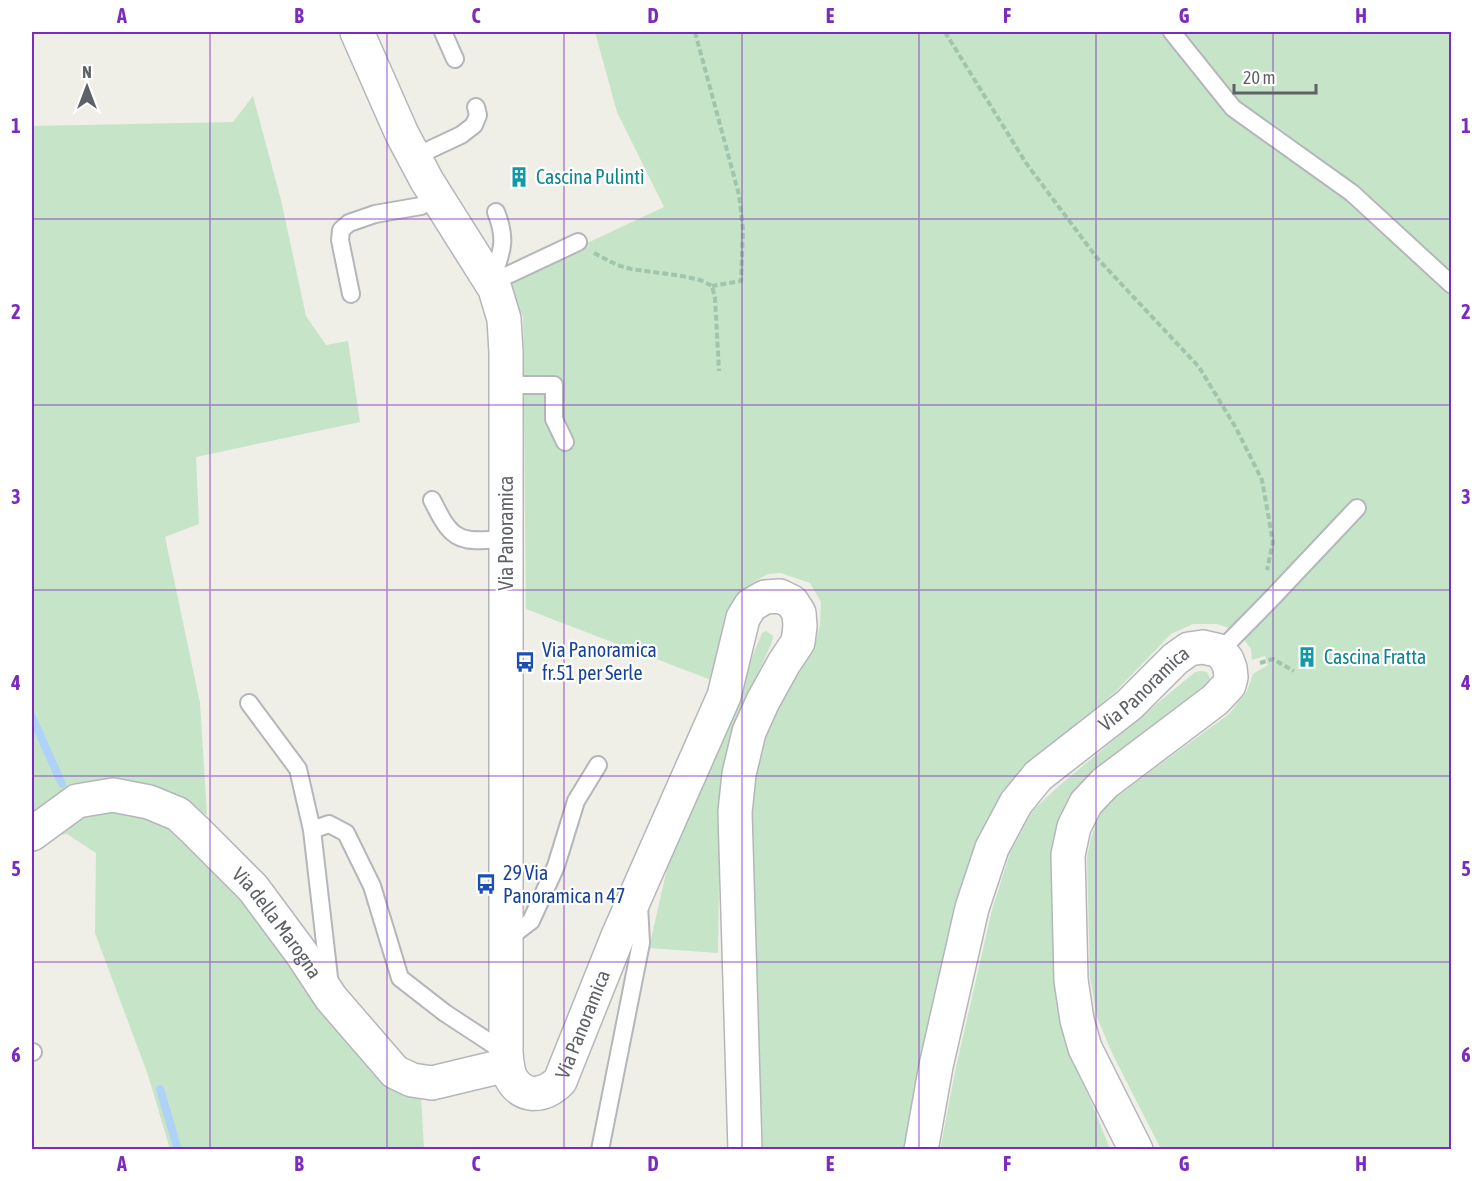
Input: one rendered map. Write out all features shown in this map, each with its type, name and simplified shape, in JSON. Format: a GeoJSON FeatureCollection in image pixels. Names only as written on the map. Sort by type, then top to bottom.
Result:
{"type":"FeatureCollection","features":[{"type":"Feature","properties":{"kind":"street","name":"Via Panoramica"},"geometry":{"type":"LineString","coordinates":[[357,32],[402,134],[437,197],[495,289],[504,319],[506,352],[506,1059],[511,1077],[519,1088],[527,1093],[538,1094],[551,1089],[560,1081],[618,936],[724,696],[743,618],[751,605],[765,597],[780,596],[792,602],[799,612],[798,642],[763,702],[750,732],[739,774],[735,812],[745,1149]]}},
{"type":"Feature","properties":{"kind":"street","name":"Via Panoramica"},"geometry":{"type":"LineString","coordinates":[[921,1149],[936,1066],[972,908],[992,848],[1016,803],[1038,776],[1129,705],[1175,659],[1189,649],[1203,647],[1220,651],[1227,660],[1231,677],[1229,685],[1215,700],[1105,783],[1086,803],[1074,827],[1068,855],[1071,980],[1077,1020],[1085,1048],[1136,1149]]}},
{"type":"Feature","properties":{"kind":"street","name":"Via della Marogna"},"geometry":{"type":"LineString","coordinates":[[32,834],[76,801],[113,795],[149,802],[178,814],[252,888],[302,954],[331,998],[395,1072],[412,1080],[432,1083],[506,1059]]}},
{"type":"Feature","properties":{"kind":"lane"},"geometry":{"type":"LineString","coordinates":[[443,32],[454,59]]}},
{"type":"Feature","properties":{"kind":"lane"},"geometry":{"type":"LineString","coordinates":[[1172,32],[1233,108],[1352,193],[1452,285]]}},
{"type":"Feature","properties":{"kind":"lane"},"geometry":{"type":"LineString","coordinates":[[414,157],[461,135],[474,125],[478,115],[476,107]]}},
{"type":"Feature","properties":{"kind":"lane"},"geometry":{"type":"LineString","coordinates":[[351,294],[340,240],[341,230],[349,223],[375,214],[421,206],[437,197]]}},
{"type":"Feature","properties":{"kind":"lane"},"geometry":{"type":"LineString","coordinates":[[491,283],[503,249],[502,226],[496,212]]}},
{"type":"Feature","properties":{"kind":"lane"},"geometry":{"type":"LineString","coordinates":[[491,283],[578,242]]}},
{"type":"Feature","properties":{"kind":"lane"},"geometry":{"type":"LineString","coordinates":[[506,385],[554,385],[554,419],[566,442]]}},
{"type":"Feature","properties":{"kind":"lane"},"geometry":{"type":"LineString","coordinates":[[432,500],[453,533],[466,540],[506,540]]}},
{"type":"Feature","properties":{"kind":"lane"},"geometry":{"type":"LineString","coordinates":[[1220,651],[1357,508]]}},
{"type":"Feature","properties":{"kind":"lane"},"geometry":{"type":"LineString","coordinates":[[249,703],[298,770],[312,830],[331,998]]}},
{"type":"Feature","properties":{"kind":"lane"},"geometry":{"type":"LineString","coordinates":[[506,940],[531,921],[555,866],[576,801],[598,765]]}},
{"type":"Feature","properties":{"kind":"lane"},"geometry":{"type":"LineString","coordinates":[[312,830],[328,824],[345,833],[372,886],[400,978],[506,1059]]}},
{"type":"Feature","properties":{"kind":"lane"},"geometry":{"type":"LineString","coordinates":[[600,1149],[641,943],[639,889]]}},
{"type":"Feature","properties":{"kind":"path"},"geometry":{"type":"LineString","coordinates":[[578,242],[586,249],[617,265],[632,269],[682,276],[700,280],[712,286],[741,281],[743,230],[739,195],[695,32]]}},
{"type":"Feature","properties":{"kind":"path"},"geometry":{"type":"LineString","coordinates":[[945,32],[1026,163],[1097,258],[1199,367],[1236,428],[1262,480],[1273,542],[1267,573],[1273,597]]}},
{"type":"Feature","properties":{"kind":"path"},"geometry":{"type":"LineString","coordinates":[[712,286],[715,298],[719,371]]}},
{"type":"Feature","properties":{"kind":"path"},"geometry":{"type":"LineString","coordinates":[[1267,660],[1273,659],[1294,671]]}},
{"type":"Feature","properties":{"kind":"green space"},"geometry":{"type":"Polygon","coordinates":[[[595,32],[1451,32],[1451,1149],[1161,1149],[1112,1053],[1097,1017],[1090,977],[1087,857],[1099,816],[1110,801],[1229,714],[1247,691],[1253,674],[1268,665],[1265,656],[1252,660],[1251,649],[1238,631],[1217,624],[1193,624],[1171,634],[1116,691],[1022,772],[906,1149],[758,1149],[750,831],[752,781],[769,725],[815,645],[820,624],[821,602],[810,583],[781,573],[768,574],[752,583],[739,598],[711,680],[526,609],[523,316],[504,282],[664,207],[617,112],[595,32]]]}},
{"type":"Feature","properties":{"kind":"green space"},"geometry":{"type":"Polygon","coordinates":[[[253,96],[281,200],[306,316],[326,345],[348,341],[360,422],[196,457],[199,524],[165,537],[200,703],[207,815],[151,785],[112,782],[55,796],[32,812],[32,126],[233,122],[253,96]]]}},
{"type":"Feature","properties":{"kind":"green space"},"geometry":{"type":"Polygon","coordinates":[[[766,631],[773,636],[772,642],[755,680],[723,770],[720,811],[718,953],[649,948],[669,860],[762,633],[766,631]]]}},
{"type":"Feature","properties":{"kind":"green space"},"geometry":{"type":"Polygon","coordinates":[[[1195,672],[1207,672],[1211,680],[1054,855],[1055,985],[1067,1049],[1110,1149],[940,1150],[956,1067],[992,910],[1010,853],[1033,810],[1195,672]]]}},
{"type":"Feature","properties":{"kind":"green space"},"geometry":{"type":"Polygon","coordinates":[[[103,805],[165,818],[204,855],[421,1096],[424,1149],[170,1149],[148,1075],[95,933],[96,853],[67,834],[48,836],[103,805]]]}},
{"type":"Feature","properties":{"kind":"waterway"},"geometry":{"type":"LineString","coordinates":[[32,717],[62,784]]}},
{"type":"Feature","properties":{"kind":"waterway"},"geometry":{"type":"LineString","coordinates":[[160,1089],[178,1150]]}},
{"type":"Feature","properties":{"kind":"place","name":"Cascina Pulintì"},"geometry":{"type":"Point","coordinates":[519,177]}},
{"type":"Feature","properties":{"kind":"place","name":"Cascina Fratta"},"geometry":{"type":"Point","coordinates":[1307,657]}},
{"type":"Feature","properties":{"kind":"place","name":"Via Panoramica fr.51 per Serle"},"geometry":{"type":"Point","coordinates":[525,662]}},
{"type":"Feature","properties":{"kind":"place","name":"29 Via Panoramica n 47"},"geometry":{"type":"Point","coordinates":[486,884]}}]}
